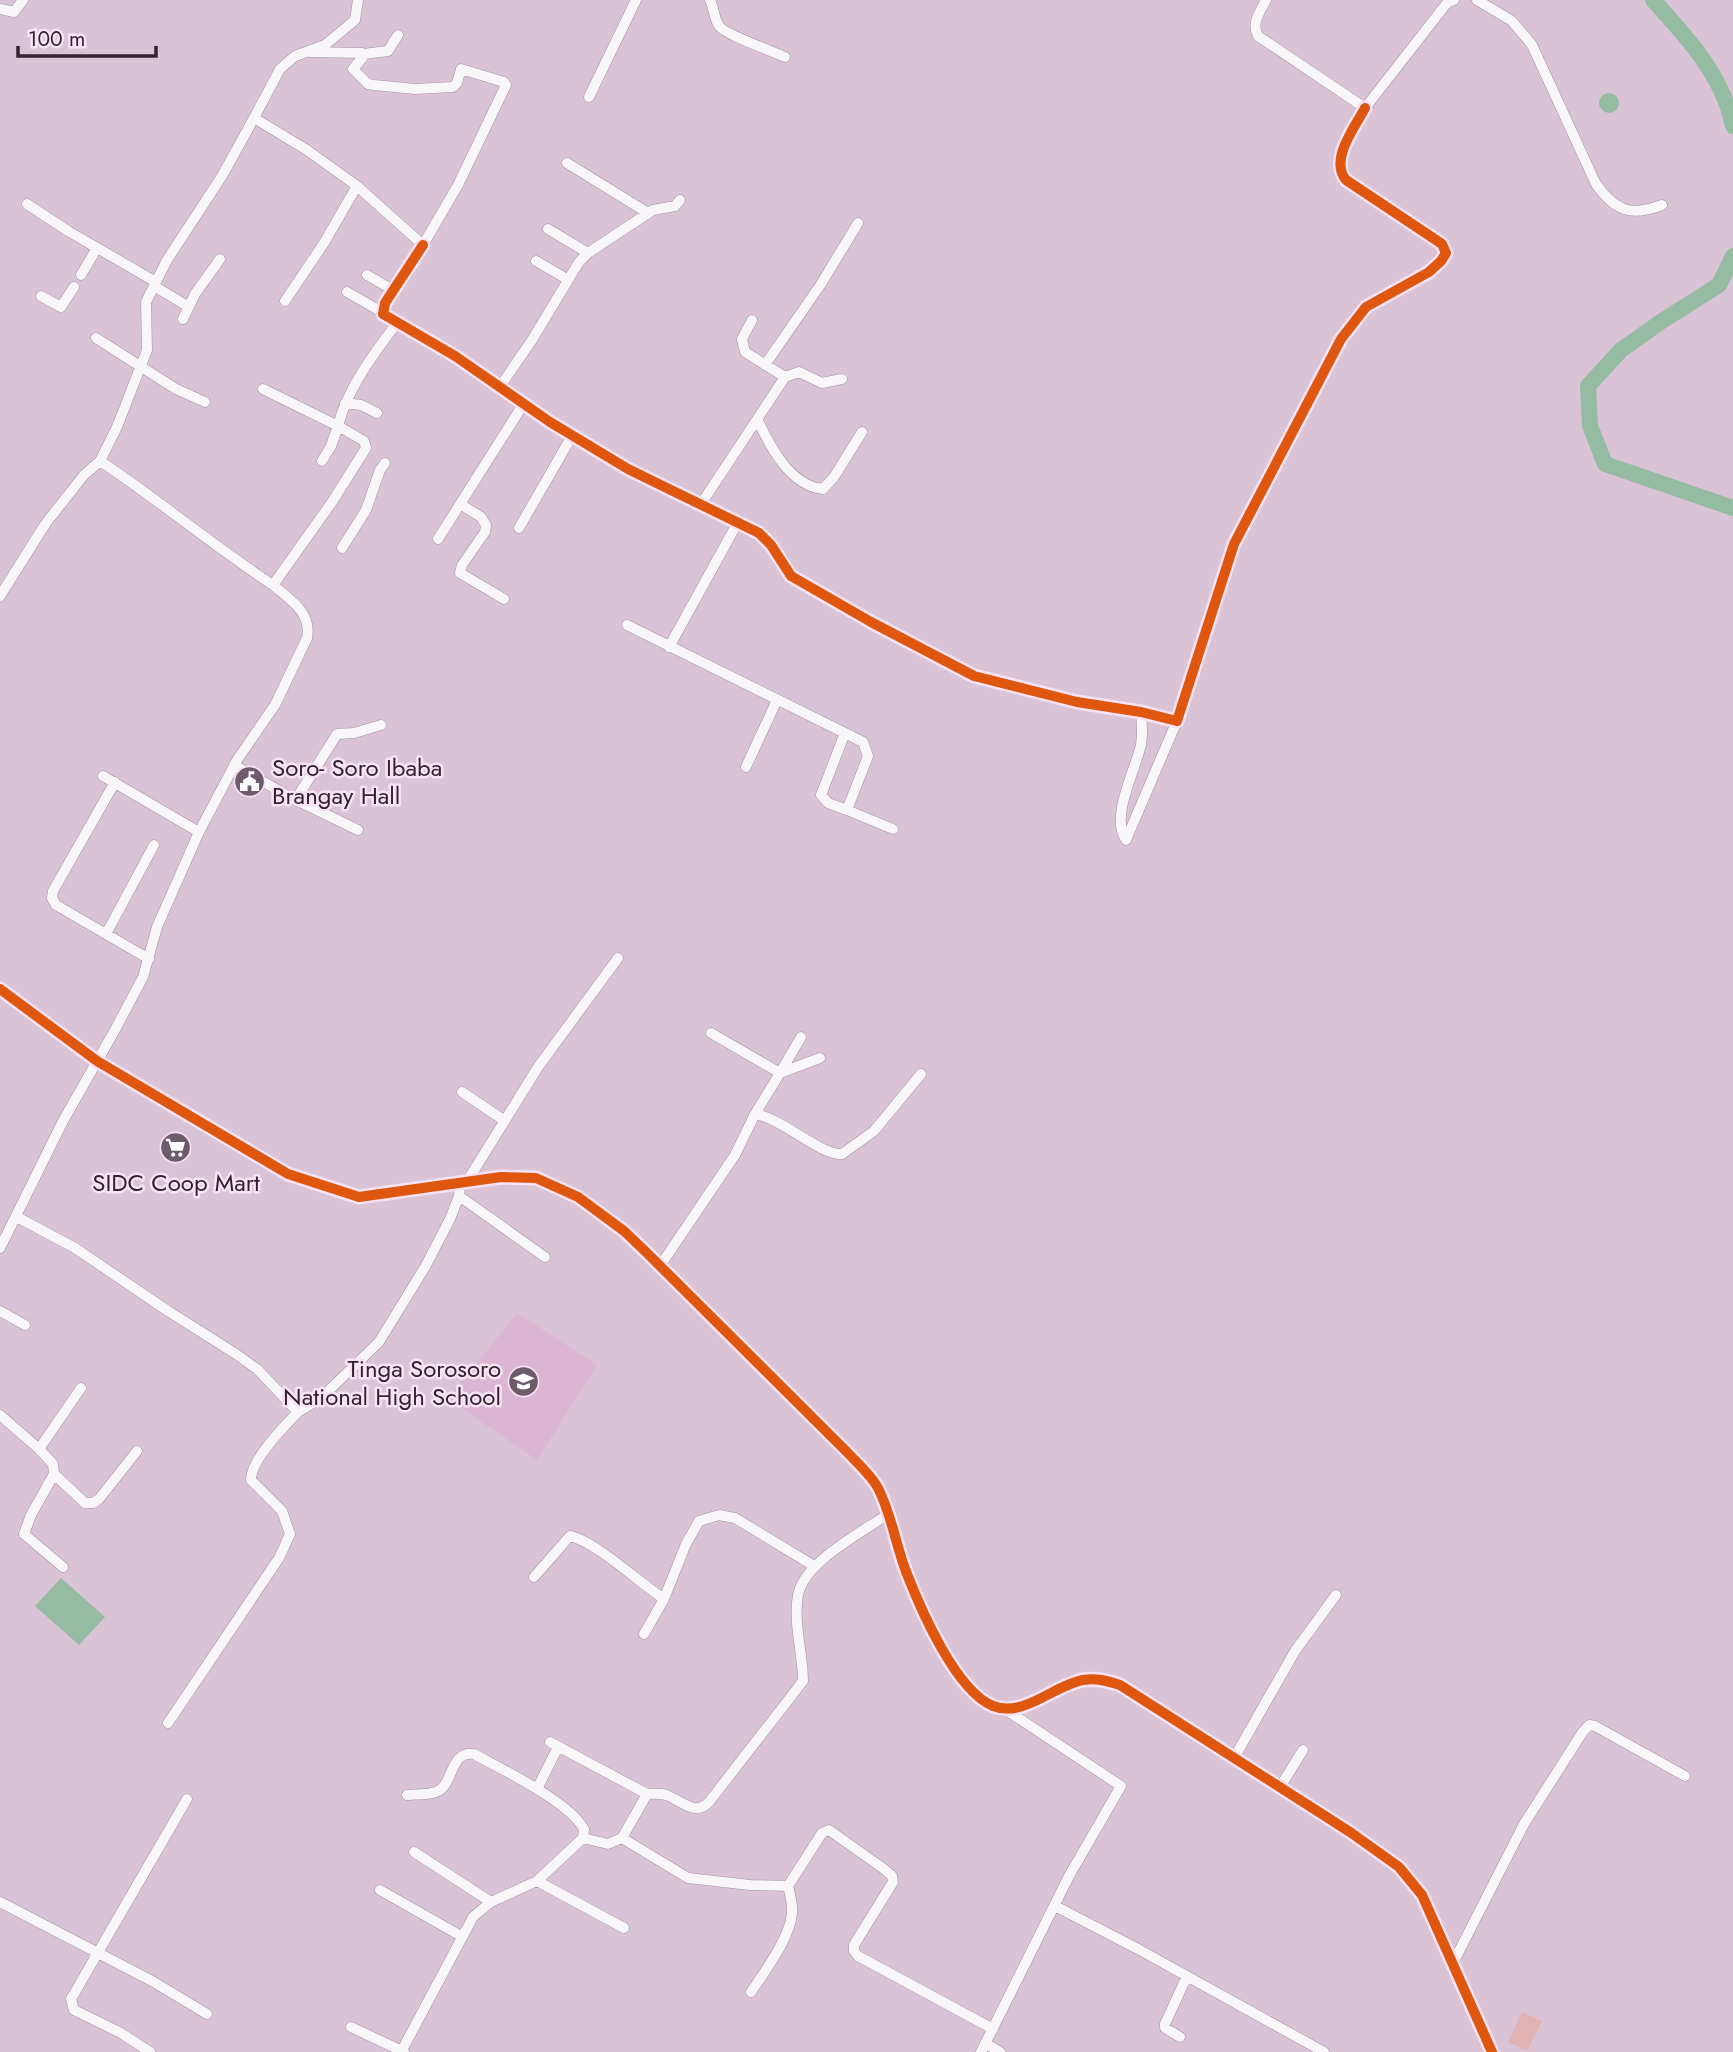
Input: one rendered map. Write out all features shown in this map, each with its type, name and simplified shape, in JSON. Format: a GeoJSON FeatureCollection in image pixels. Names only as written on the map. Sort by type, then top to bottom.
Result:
{"type":"FeatureCollection","features":[{"type":"Feature","properties":{"kind":"street"},"geometry":{"type":"LineString","coordinates":[[0,9],[14,12],[23,0]]}},
{"type":"Feature","properties":{"kind":"street"},"geometry":{"type":"LineString","coordinates":[[0,596],[54,513],[84,475],[100,461],[141,367],[148,341],[146,302],[167,260],[230,162],[281,69],[295,56],[310,52],[336,37],[355,20],[358,0]]}},
{"type":"Feature","properties":{"kind":"street"},"geometry":{"type":"LineString","coordinates":[[589,97],[636,0]]}},
{"type":"Feature","properties":{"kind":"street"},"geometry":{"type":"LineString","coordinates":[[710,0],[716,21],[725,33],[785,57]]}},
{"type":"Feature","properties":{"kind":"street"},"geometry":{"type":"LineString","coordinates":[[1266,0],[1255,22],[1258,36],[1365,108]]}},
{"type":"Feature","properties":{"kind":"street"},"geometry":{"type":"LineString","coordinates":[[1141,712],[1140,746],[1124,796],[1121,816],[1121,828],[1126,840],[1177,721],[1234,544],[1341,339],[1366,307],[1429,272],[1446,253],[1442,244],[1346,180],[1339,166],[1342,152],[1365,108],[1447,3],[1454,0]]}},
{"type":"Feature","properties":{"kind":"street"},"geometry":{"type":"LineString","coordinates":[[1477,0],[1512,21],[1532,45],[1596,184],[1605,197],[1614,205],[1635,212],[1648,211],[1662,205]]}},
{"type":"Feature","properties":{"kind":"street"},"geometry":{"type":"LineString","coordinates":[[310,52],[363,54],[388,51],[398,34]]}},
{"type":"Feature","properties":{"kind":"street"},"geometry":{"type":"LineString","coordinates":[[363,54],[353,69],[368,84],[415,89],[453,87],[461,69],[504,82],[506,85],[458,185],[382,312]]}},
{"type":"Feature","properties":{"kind":"street"},"geometry":{"type":"LineString","coordinates":[[254,118],[307,150],[358,186],[423,245]]}},
{"type":"Feature","properties":{"kind":"street"},"geometry":{"type":"LineString","coordinates":[[567,163],[648,213]]}},
{"type":"Feature","properties":{"kind":"street"},"geometry":{"type":"LineString","coordinates":[[285,301],[358,186]]}},
{"type":"Feature","properties":{"kind":"street"},"geometry":{"type":"LineString","coordinates":[[499,388],[532,340],[567,279],[588,253],[648,213],[675,206],[680,200]]}},
{"type":"Feature","properties":{"kind":"street"},"geometry":{"type":"LineString","coordinates":[[27,204],[189,307]]}},
{"type":"Feature","properties":{"kind":"street"},"geometry":{"type":"LineString","coordinates":[[765,365],[821,284],[858,223]]}},
{"type":"Feature","properties":{"kind":"street"},"geometry":{"type":"LineString","coordinates":[[548,229],[588,253]]}},
{"type":"Feature","properties":{"kind":"street"},"geometry":{"type":"LineString","coordinates":[[81,275],[97,248]]}},
{"type":"Feature","properties":{"kind":"street"},"geometry":{"type":"LineString","coordinates":[[183,319],[220,259]]}},
{"type":"Feature","properties":{"kind":"street"},"geometry":{"type":"LineString","coordinates":[[536,261],[567,279]]}},
{"type":"Feature","properties":{"kind":"street"},"geometry":{"type":"LineString","coordinates":[[368,275],[393,290]]}},
{"type":"Feature","properties":{"kind":"street"},"geometry":{"type":"LineString","coordinates":[[41,296],[61,307],[74,287]]}},
{"type":"Feature","properties":{"kind":"street"},"geometry":{"type":"LineString","coordinates":[[347,292],[455,356],[572,436],[628,469],[759,533],[771,545],[791,576],[974,676],[1077,702],[1141,712],[1177,721]]}},
{"type":"Feature","properties":{"kind":"street"},"geometry":{"type":"LineString","coordinates":[[752,320],[742,339],[745,352],[785,377]]}},
{"type":"Feature","properties":{"kind":"street"},"geometry":{"type":"LineString","coordinates":[[322,461],[331,446],[345,403],[397,323]]}},
{"type":"Feature","properties":{"kind":"street"},"geometry":{"type":"LineString","coordinates":[[96,338],[176,389],[205,402]]}},
{"type":"Feature","properties":{"kind":"street"},"geometry":{"type":"LineString","coordinates":[[701,504],[785,377],[799,372],[822,383],[842,379]]}},
{"type":"Feature","properties":{"kind":"street"},"geometry":{"type":"LineString","coordinates":[[263,389],[338,426],[364,441],[366,448],[332,502],[273,585]]}},
{"type":"Feature","properties":{"kind":"street"},"geometry":{"type":"LineString","coordinates":[[345,403],[361,405],[377,412]]}},
{"type":"Feature","properties":{"kind":"street"},"geometry":{"type":"LineString","coordinates":[[438,539],[523,403]]}},
{"type":"Feature","properties":{"kind":"street"},"geometry":{"type":"LineString","coordinates":[[758,421],[771,450],[792,472],[817,489],[827,486],[862,432]]}},
{"type":"Feature","properties":{"kind":"street"},"geometry":{"type":"LineString","coordinates":[[519,528],[572,436]]}},
{"type":"Feature","properties":{"kind":"street"},"geometry":{"type":"LineString","coordinates":[[0,1248],[58,1129],[127,1008],[149,959],[157,927],[199,832],[234,765],[275,705],[309,630],[306,617],[300,608],[273,585],[226,554],[100,461]]}},
{"type":"Feature","properties":{"kind":"street"},"geometry":{"type":"LineString","coordinates":[[342,548],[366,510],[385,463]]}},
{"type":"Feature","properties":{"kind":"street"},"geometry":{"type":"LineString","coordinates":[[460,504],[481,517],[486,525],[485,532],[462,565],[460,573],[504,599]]}},
{"type":"Feature","properties":{"kind":"street"},"geometry":{"type":"LineString","coordinates":[[669,647],[738,522]]}},
{"type":"Feature","properties":{"kind":"street"},"geometry":{"type":"LineString","coordinates":[[627,625],[863,742],[868,756],[847,810]]}},
{"type":"Feature","properties":{"kind":"street"},"geometry":{"type":"LineString","coordinates":[[746,767],[777,700]]}},
{"type":"Feature","properties":{"kind":"street"},"geometry":{"type":"LineString","coordinates":[[292,798],[298,796],[337,734],[354,733],[381,725]]}},
{"type":"Feature","properties":{"kind":"street"},"geometry":{"type":"LineString","coordinates":[[845,733],[821,795],[828,803],[892,829]]}},
{"type":"Feature","properties":{"kind":"street"},"geometry":{"type":"LineString","coordinates":[[234,765],[292,798],[358,830]]}},
{"type":"Feature","properties":{"kind":"street"},"geometry":{"type":"LineString","coordinates":[[103,776],[199,832]]}},
{"type":"Feature","properties":{"kind":"street"},"geometry":{"type":"LineString","coordinates":[[115,782],[53,891],[52,898],[56,905],[149,959]]}},
{"type":"Feature","properties":{"kind":"street"},"geometry":{"type":"LineString","coordinates":[[106,934],[154,845]]}},
{"type":"Feature","properties":{"kind":"street"},"geometry":{"type":"LineString","coordinates":[[168,1723],[279,1558],[290,1534],[282,1511],[251,1480],[251,1473],[275,1438],[298,1412],[321,1398],[379,1342],[425,1267],[450,1219],[464,1182],[538,1067],[618,958]]}},
{"type":"Feature","properties":{"kind":"street"},"geometry":{"type":"LineString","coordinates":[[0,989],[97,1061],[288,1174],[359,1196],[500,1177],[536,1178],[578,1197],[624,1231],[847,1452],[877,1487],[907,1574],[946,1657],[979,1697],[1002,1708],[1121,1786],[1069,1876],[983,2048],[1000,2052]]}},
{"type":"Feature","properties":{"kind":"street"},"geometry":{"type":"LineString","coordinates":[[711,1033],[780,1073]]}},
{"type":"Feature","properties":{"kind":"street"},"geometry":{"type":"LineString","coordinates":[[660,1266],[735,1155],[755,1114],[801,1037]]}},
{"type":"Feature","properties":{"kind":"street"},"geometry":{"type":"LineString","coordinates":[[780,1073],[820,1058]]}},
{"type":"Feature","properties":{"kind":"street"},"geometry":{"type":"LineString","coordinates":[[755,1114],[774,1119],[830,1151],[842,1154],[874,1131],[921,1074]]}},
{"type":"Feature","properties":{"kind":"street"},"geometry":{"type":"LineString","coordinates":[[462,1092],[505,1121]]}},
{"type":"Feature","properties":{"kind":"street"},"geometry":{"type":"LineString","coordinates":[[459,1196],[545,1257]]}},
{"type":"Feature","properties":{"kind":"street"},"geometry":{"type":"LineString","coordinates":[[17,1217],[75,1248],[236,1354],[257,1369],[298,1412]]}},
{"type":"Feature","properties":{"kind":"street"},"geometry":{"type":"LineString","coordinates":[[0,1311],[25,1325]]}},
{"type":"Feature","properties":{"kind":"street"},"geometry":{"type":"LineString","coordinates":[[39,1448],[80,1388]]}},
{"type":"Feature","properties":{"kind":"street"},"geometry":{"type":"LineString","coordinates":[[0,1415],[39,1448],[53,1464],[54,1474],[30,1515],[23,1534],[63,1567]]}},
{"type":"Feature","properties":{"kind":"street"},"geometry":{"type":"LineString","coordinates":[[54,1474],[85,1503],[93,1503],[137,1451]]}},
{"type":"Feature","properties":{"kind":"street"},"geometry":{"type":"LineString","coordinates":[[537,1789],[554,1744],[648,1794],[667,1795],[694,1809],[703,1807],[803,1681],[798,1646],[798,1595],[802,1583],[814,1566],[888,1514]]}},
{"type":"Feature","properties":{"kind":"street"},"geometry":{"type":"LineString","coordinates":[[644,1634],[664,1599],[686,1544],[699,1521],[709,1517],[719,1515],[735,1518],[814,1566]]}},
{"type":"Feature","properties":{"kind":"street"},"geometry":{"type":"LineString","coordinates":[[534,1577],[570,1536],[576,1537],[664,1599]]}},
{"type":"Feature","properties":{"kind":"street"},"geometry":{"type":"LineString","coordinates":[[1234,1758],[1295,1651],[1336,1595]]}},
{"type":"Feature","properties":{"kind":"street"},"geometry":{"type":"LineString","coordinates":[[1002,1708],[1019,1707],[1082,1680],[1104,1679],[1120,1685],[1399,1867],[1422,1895],[1492,2052]]}},
{"type":"Feature","properties":{"kind":"street"},"geometry":{"type":"LineString","coordinates":[[1452,1963],[1524,1825],[1589,1725],[1685,1776]]}},
{"type":"Feature","properties":{"kind":"street"},"geometry":{"type":"LineString","coordinates":[[1280,1787],[1303,1751]]}},
{"type":"Feature","properties":{"kind":"street"},"geometry":{"type":"LineString","coordinates":[[351,2027],[402,2051],[473,1917],[491,1902],[537,1881],[583,1838],[580,1824],[537,1789],[474,1754],[467,1753],[459,1757],[443,1787],[437,1792],[407,1795]]}},
{"type":"Feature","properties":{"kind":"street"},"geometry":{"type":"LineString","coordinates":[[583,1838],[608,1844],[622,1838],[648,1794]]}},
{"type":"Feature","properties":{"kind":"street"},"geometry":{"type":"LineString","coordinates":[[150,2052],[121,2033],[74,2010],[71,1999],[187,1799]]}},
{"type":"Feature","properties":{"kind":"street"},"geometry":{"type":"LineString","coordinates":[[751,1992],[773,1959],[792,1917],[788,1886],[822,1833],[829,1830],[892,1876],[893,1882],[854,1945],[858,1956],[993,2029]]}},
{"type":"Feature","properties":{"kind":"street"},"geometry":{"type":"LineString","coordinates":[[622,1838],[688,1878],[788,1886]]}},
{"type":"Feature","properties":{"kind":"street"},"geometry":{"type":"LineString","coordinates":[[414,1852],[491,1902]]}},
{"type":"Feature","properties":{"kind":"street"},"geometry":{"type":"LineString","coordinates":[[537,1881],[624,1928]]}},
{"type":"Feature","properties":{"kind":"street"},"geometry":{"type":"LineString","coordinates":[[380,1890],[461,1936]]}},
{"type":"Feature","properties":{"kind":"street"},"geometry":{"type":"LineString","coordinates":[[0,1902],[152,1981],[207,2014]]}},
{"type":"Feature","properties":{"kind":"street"},"geometry":{"type":"LineString","coordinates":[[1055,1906],[1324,2052]]}},
{"type":"Feature","properties":{"kind":"street"},"geometry":{"type":"LineString","coordinates":[[1180,2037],[1169,2031],[1165,2024],[1187,1976]]}},
{"type":"Feature","properties":{"kind":"shaded area"},"geometry":{"type":"Polygon","coordinates":[[[1609,93],[1616,96],[1619,103],[1616,110],[1609,113],[1602,110],[1599,103],[1602,96],[1609,93]]]}},
{"type":"Feature","properties":{"kind":"shaded area","name":"Tinga Sorosoro National High School"},"geometry":{"type":"Polygon","coordinates":[[[517,1313],[597,1365],[537,1460],[448,1399],[517,1313]]]}},
{"type":"Feature","properties":{"kind":"shaded area"},"geometry":{"type":"Polygon","coordinates":[[[61,1578],[105,1617],[79,1645],[35,1606],[61,1578]]]}},
{"type":"Feature","properties":{"kind":"shaded area"},"geometry":{"type":"Polygon","coordinates":[[[1522,2012],[1542,2021],[1527,2051],[1508,2042],[1522,2012]]]}},
{"type":"Feature","properties":{"kind":"waterway"},"geometry":{"type":"LineString","coordinates":[[1653,0],[1702,58],[1721,90],[1733,126]]}},
{"type":"Feature","properties":{"kind":"waterway"},"geometry":{"type":"LineString","coordinates":[[1733,256],[1719,285],[1621,350],[1588,386],[1590,426],[1605,464],[1733,508]]}},
{"type":"Feature","properties":{"kind":"cycle path"},"geometry":{"type":"LineString","coordinates":[[423,245],[385,303],[383,314],[455,356],[550,422],[628,469],[759,533],[771,545],[791,576],[974,676],[1077,702],[1141,712],[1177,721],[1234,544],[1341,339],[1366,307],[1429,272],[1446,253],[1442,244],[1346,180],[1340,163],[1342,153],[1365,108]]}},
{"type":"Feature","properties":{"kind":"cycle path"},"geometry":{"type":"LineString","coordinates":[[0,989],[97,1061],[288,1174],[359,1197],[501,1177],[536,1178],[578,1197],[624,1231],[646,1252],[872,1478],[883,1498],[903,1564],[931,1628],[953,1667],[979,1697],[993,1706],[1005,1709],[1027,1704],[1083,1680],[1102,1680],[1120,1685],[1350,1832],[1399,1867],[1422,1895],[1492,2052]]}},
{"type":"Feature","properties":{"kind":"place","name":"Soro- Soro Ibaba Brangay Hall"},"geometry":{"type":"Point","coordinates":[249,781]}},
{"type":"Feature","properties":{"kind":"place","name":"SIDC Coop Mart"},"geometry":{"type":"Point","coordinates":[176,1148]}},
{"type":"Feature","properties":{"kind":"place","name":"Tinga Sorosoro National High School"},"geometry":{"type":"Point","coordinates":[524,1382]}}]}
